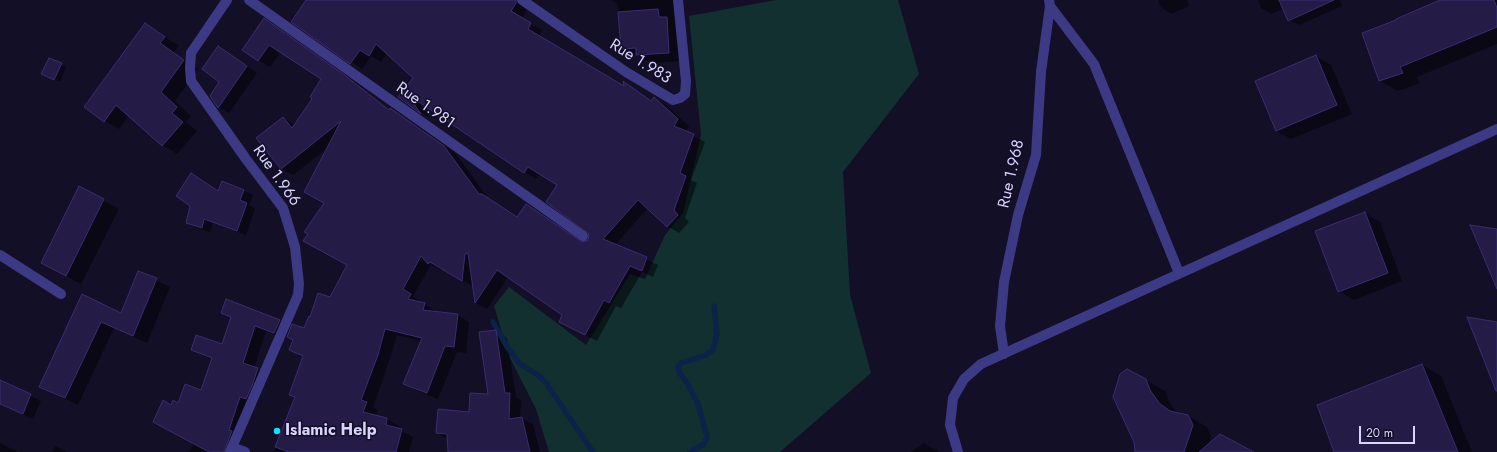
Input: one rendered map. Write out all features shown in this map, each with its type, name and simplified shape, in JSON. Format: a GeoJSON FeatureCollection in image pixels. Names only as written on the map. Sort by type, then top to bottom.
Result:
{"type":"FeatureCollection","features":[{"type":"Feature","properties":{"kind":"street","name":"Rue 1.966"},"geometry":{"type":"LineString","coordinates":[[228,0],[191,53],[191,81],[246,159],[283,208],[295,246],[299,284],[298,295],[231,450]]}},
{"type":"Feature","properties":{"kind":"street","name":"Rue 1.981"},"geometry":{"type":"LineString","coordinates":[[249,0],[583,236]]}},
{"type":"Feature","properties":{"kind":"street","name":"Rue 1.983"},"geometry":{"type":"LineString","coordinates":[[522,0],[626,72],[673,100],[680,98],[685,94],[686,81],[678,0]]}},
{"type":"Feature","properties":{"kind":"street"},"geometry":{"type":"LineString","coordinates":[[1049,3],[1094,64],[1179,273]]}},
{"type":"Feature","properties":{"kind":"street","name":"Rue 1.968"},"geometry":{"type":"LineString","coordinates":[[1004,354],[1000,326],[1004,282],[1018,215],[1036,155],[1040,72],[1049,3]]}},
{"type":"Feature","properties":{"kind":"street"},"geometry":{"type":"LineString","coordinates":[[958,452],[950,425],[953,398],[964,379],[981,364],[1497,129]]}},
{"type":"Feature","properties":{"kind":"street"},"geometry":{"type":"LineString","coordinates":[[0,255],[61,294]]}},
{"type":"Feature","properties":{"kind":"street"},"geometry":{"type":"LineString","coordinates":[[231,450],[245,452]]}},
{"type":"Feature","properties":{"kind":"green space"},"geometry":{"type":"Polygon","coordinates":[[[776,0],[898,0],[919,74],[843,172],[850,295],[871,373],[780,452],[549,452],[536,409],[509,356],[494,306],[509,287],[586,345],[630,274],[645,279],[665,235],[683,213],[701,135],[689,16],[776,0]]]}},
{"type":"Feature","properties":{"kind":"building"},"geometry":{"type":"Polygon","coordinates":[[[306,0],[516,0],[516,3],[511,11],[531,23],[528,29],[624,86],[623,81],[651,101],[654,97],[678,119],[674,126],[694,134],[680,173],[686,176],[674,210],[678,215],[667,227],[638,200],[603,239],[647,257],[642,271],[630,266],[609,303],[604,300],[585,335],[559,322],[562,315],[497,270],[475,303],[468,253],[465,254],[462,281],[430,262],[428,264],[421,256],[403,289],[411,294],[408,299],[425,303],[423,310],[458,314],[454,347],[445,346],[427,393],[403,384],[422,338],[385,329],[378,355],[361,400],[367,402],[363,412],[387,418],[386,425],[402,429],[396,452],[289,452],[275,447],[295,397],[289,395],[303,356],[289,350],[293,340],[287,337],[292,324],[304,328],[309,316],[310,317],[318,293],[330,297],[347,265],[303,241],[308,234],[304,232],[324,203],[304,192],[341,121],[281,169],[256,138],[283,117],[292,128],[312,99],[310,97],[321,79],[269,45],[258,61],[242,50],[264,18],[343,74],[389,110],[390,108],[444,146],[479,194],[482,194],[517,217],[526,204],[582,242],[588,240],[589,234],[546,202],[557,185],[528,167],[524,173],[407,94],[421,114],[398,97],[413,78],[376,44],[369,56],[360,50],[350,64],[291,22],[306,0]]]}},
{"type":"Feature","properties":{"kind":"building"},"geometry":{"type":"Polygon","coordinates":[[[1279,0],[1334,0],[1288,21],[1279,0]]]}},
{"type":"Feature","properties":{"kind":"building"},"geometry":{"type":"Polygon","coordinates":[[[1440,0],[1494,0],[1497,8],[1497,27],[1400,67],[1403,73],[1379,81],[1362,33],[1396,20],[1440,0]]]}},
{"type":"Feature","properties":{"kind":"building"},"geometry":{"type":"Polygon","coordinates":[[[658,9],[659,17],[667,17],[669,53],[636,55],[636,48],[621,49],[618,12],[658,9]]]}},
{"type":"Feature","properties":{"kind":"building"},"geometry":{"type":"Polygon","coordinates":[[[145,23],[165,37],[160,43],[184,60],[161,92],[177,107],[172,113],[183,122],[162,146],[116,105],[104,122],[84,107],[145,23]]]}},
{"type":"Feature","properties":{"kind":"building"},"geometry":{"type":"Polygon","coordinates":[[[218,46],[247,66],[218,108],[210,96],[219,82],[202,69],[218,46]]]}},
{"type":"Feature","properties":{"kind":"building"},"geometry":{"type":"Polygon","coordinates":[[[1316,55],[1337,105],[1276,131],[1255,81],[1316,55]]]}},
{"type":"Feature","properties":{"kind":"building"},"geometry":{"type":"Polygon","coordinates":[[[49,58],[62,63],[54,80],[41,74],[49,58]]]}},
{"type":"Feature","properties":{"kind":"building"},"geometry":{"type":"Polygon","coordinates":[[[191,173],[218,191],[222,181],[244,190],[240,200],[247,203],[237,231],[204,219],[202,228],[186,223],[190,206],[176,196],[191,173]]]}},
{"type":"Feature","properties":{"kind":"building"},"geometry":{"type":"Polygon","coordinates":[[[79,186],[104,199],[66,276],[41,263],[79,186]]]}},
{"type":"Feature","properties":{"kind":"building"},"geometry":{"type":"Polygon","coordinates":[[[1365,212],[1388,273],[1338,292],[1315,231],[1365,212]]]}},
{"type":"Feature","properties":{"kind":"building"},"geometry":{"type":"Polygon","coordinates":[[[1470,225],[1497,229],[1497,289],[1470,225]]]}},
{"type":"Feature","properties":{"kind":"building"},"geometry":{"type":"Polygon","coordinates":[[[138,271],[157,278],[133,336],[101,322],[65,398],[39,387],[82,294],[121,313],[138,271]]]}},
{"type":"Feature","properties":{"kind":"building"},"geometry":{"type":"Polygon","coordinates":[[[226,299],[280,320],[274,333],[255,326],[243,363],[258,368],[252,386],[246,399],[240,397],[229,430],[232,431],[224,452],[209,452],[153,422],[163,400],[171,405],[173,400],[178,403],[185,384],[201,390],[212,358],[191,350],[196,335],[222,344],[231,317],[221,313],[226,299]]]}},
{"type":"Feature","properties":{"kind":"building"},"geometry":{"type":"Polygon","coordinates":[[[1467,317],[1497,322],[1497,391],[1496,391],[1467,317]]]}},
{"type":"Feature","properties":{"kind":"building"},"geometry":{"type":"Polygon","coordinates":[[[496,330],[505,393],[510,393],[509,419],[522,417],[530,452],[448,452],[447,434],[436,433],[438,409],[469,412],[470,393],[488,394],[479,332],[496,330]]]}},
{"type":"Feature","properties":{"kind":"building"},"geometry":{"type":"Polygon","coordinates":[[[1422,364],[1458,452],[1334,452],[1317,405],[1422,364]]]}},
{"type":"Feature","properties":{"kind":"building"},"geometry":{"type":"Polygon","coordinates":[[[1127,369],[1146,379],[1150,390],[1159,403],[1170,411],[1188,415],[1193,425],[1184,452],[1135,452],[1134,442],[1113,397],[1120,374],[1127,369]]]}},
{"type":"Feature","properties":{"kind":"building"},"geometry":{"type":"Polygon","coordinates":[[[0,380],[31,394],[23,414],[0,404],[0,380]]]}},
{"type":"Feature","properties":{"kind":"building"},"geometry":{"type":"Polygon","coordinates":[[[1220,434],[1254,452],[1199,452],[1220,434]]]}},
{"type":"Feature","properties":{"kind":"waterway"},"geometry":{"type":"LineString","coordinates":[[690,452],[704,444],[707,437],[698,404],[687,383],[679,372],[678,367],[681,363],[706,355],[713,350],[717,334],[714,306]]}},
{"type":"Feature","properties":{"kind":"waterway"},"geometry":{"type":"LineString","coordinates":[[493,322],[506,345],[520,364],[538,375],[546,383],[593,452]]}},
{"type":"Feature","properties":{"kind":"place","name":"Islamic Help"},"geometry":{"type":"Point","coordinates":[277,431]}}]}
